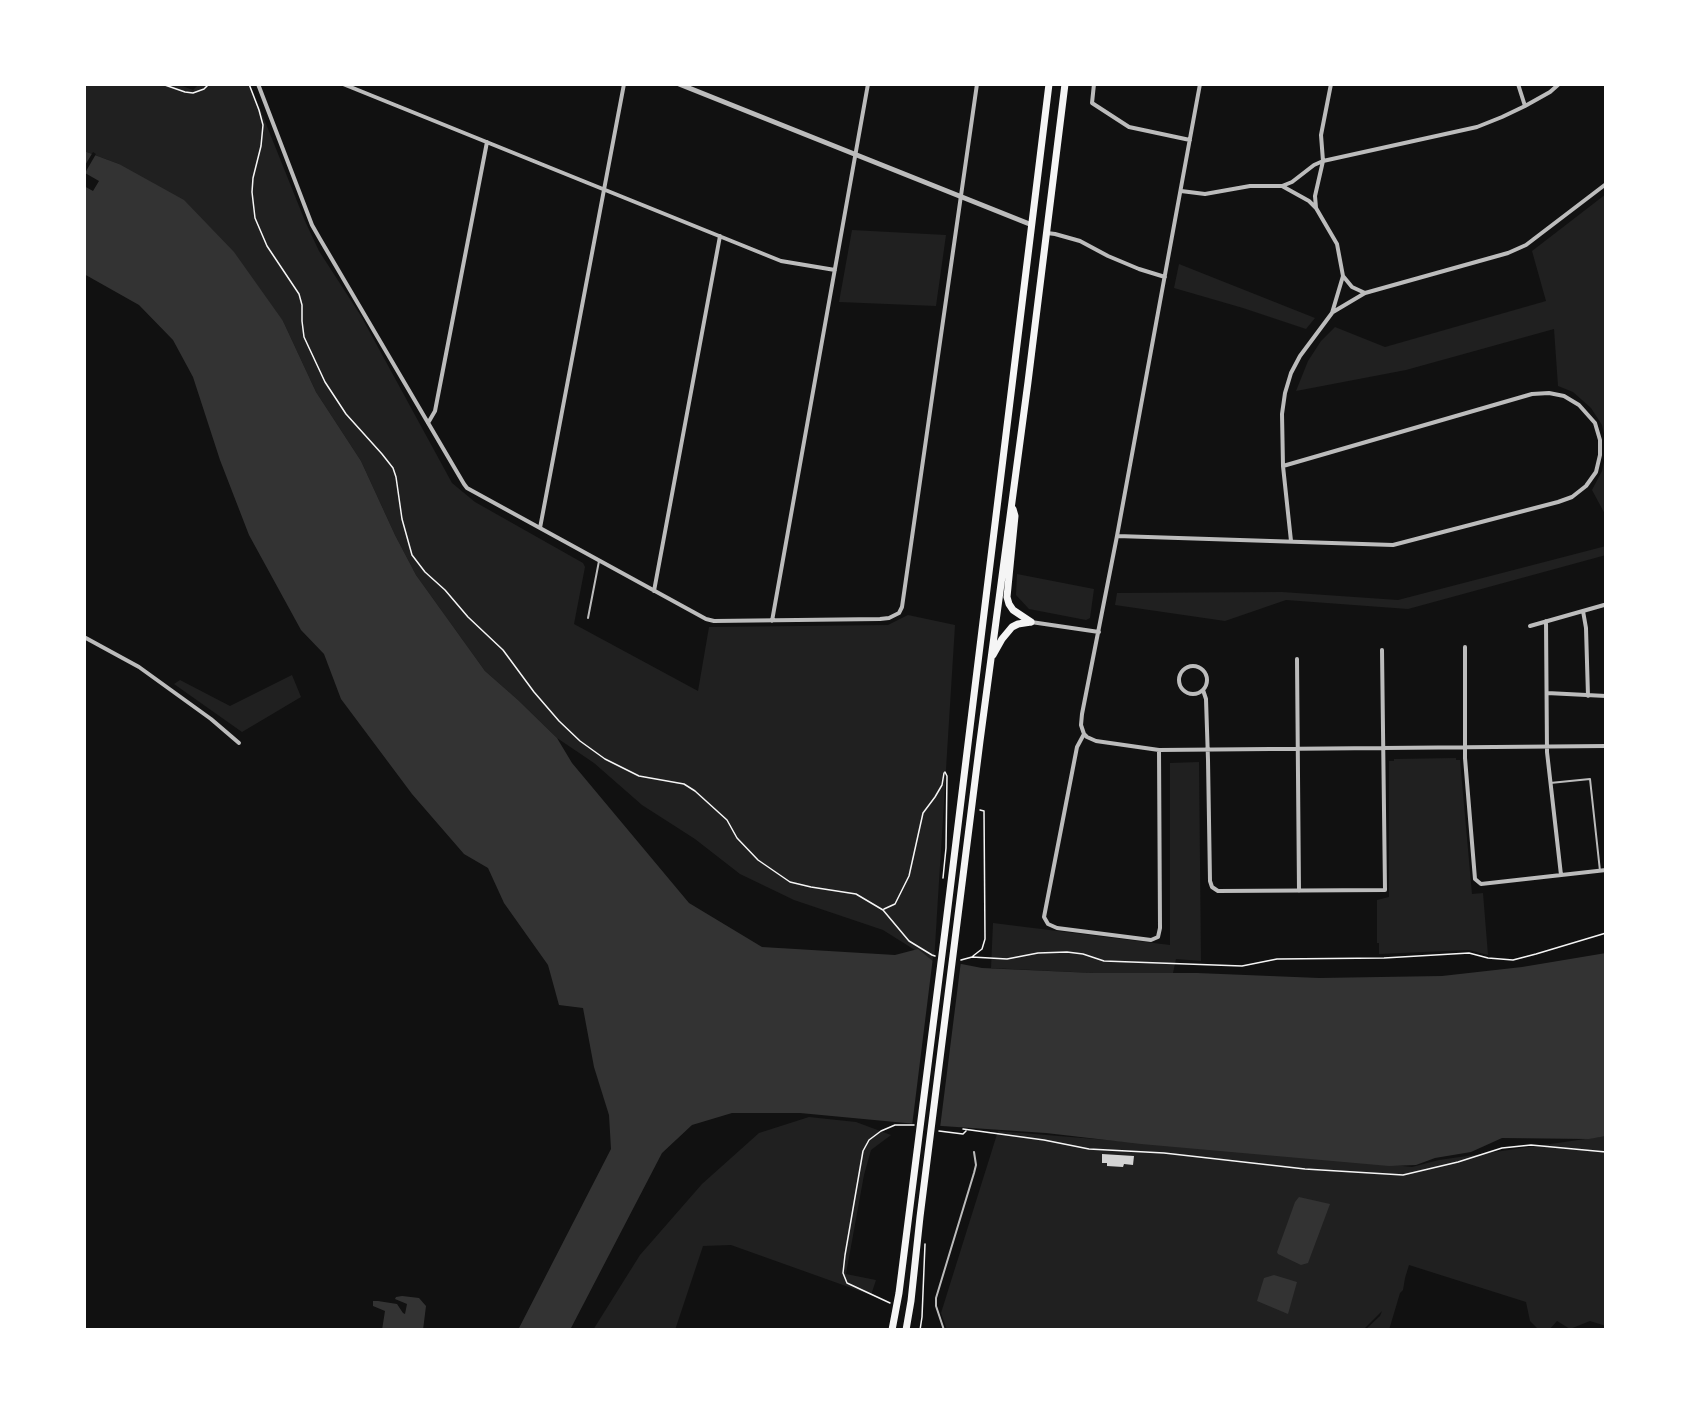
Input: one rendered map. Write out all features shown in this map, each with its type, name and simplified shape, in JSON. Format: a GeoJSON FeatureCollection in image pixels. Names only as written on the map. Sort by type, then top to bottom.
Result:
{"type":"FeatureCollection","features":[{"type":"Feature","properties":{"kind":"highway"},"geometry":{"type":"LineString","coordinates":[[892,1330],[899,1293],[946,922],[1049,84]]}},
{"type":"Feature","properties":{"kind":"highway"},"geometry":{"type":"LineString","coordinates":[[906,1330],[990,661],[1066,86]]}},
{"type":"Feature","properties":{"kind":"highway"},"geometry":{"type":"LineString","coordinates":[[1012,507],[1015,516],[1007,597],[1013,610],[1031,622]]}},
{"type":"Feature","properties":{"kind":"highway"},"geometry":{"type":"LineString","coordinates":[[990,661],[1006,633],[1018,624],[1031,622]]}},
{"type":"Feature","properties":{"kind":"highway"},"geometry":{"type":"LineString","coordinates":[[910,1330],[911,1301]]}},
{"type":"Feature","properties":{"kind":"street"},"geometry":{"type":"LineString","coordinates":[[258,84],[316,232],[467,488],[654,591],[714,621],[880,619],[899,613],[902,607],[977,84]]}},
{"type":"Feature","properties":{"kind":"street"},"geometry":{"type":"LineString","coordinates":[[343,84],[781,261],[835,270]]}},
{"type":"Feature","properties":{"kind":"street"},"geometry":{"type":"LineString","coordinates":[[540,528],[624,84]]}},
{"type":"Feature","properties":{"kind":"street"},"geometry":{"type":"LineString","coordinates":[[679,84],[1032,225]]}},
{"type":"Feature","properties":{"kind":"street"},"geometry":{"type":"LineString","coordinates":[[772,621],[868,84]]}},
{"type":"Feature","properties":{"kind":"street"},"geometry":{"type":"LineString","coordinates":[[1094,84],[1092,103],[1129,127],[1190,140]]}},
{"type":"Feature","properties":{"kind":"street"},"geometry":{"type":"LineString","coordinates":[[1200,84],[1082,714],[1081,725],[1084,734],[1087,738],[1096,741],[1159,750],[1606,746]]}},
{"type":"Feature","properties":{"kind":"street"},"geometry":{"type":"LineString","coordinates":[[1316,208],[1316,187],[1323,161],[1321,135],[1331,84]]}},
{"type":"Feature","properties":{"kind":"street"},"geometry":{"type":"LineString","coordinates":[[1518,84],[1525,106]]}},
{"type":"Feature","properties":{"kind":"street"},"geometry":{"type":"LineString","coordinates":[[1181,190],[1205,194],[1250,186],[1282,186],[1323,161],[1477,127],[1525,106],[1550,92],[1559,84]]}},
{"type":"Feature","properties":{"kind":"street"},"geometry":{"type":"LineString","coordinates":[[428,423],[435,411],[487,142]]}},
{"type":"Feature","properties":{"kind":"street"},"geometry":{"type":"LineString","coordinates":[[1332,313],[1365,293],[1508,253],[1526,244],[1606,184]]}},
{"type":"Feature","properties":{"kind":"street"},"geometry":{"type":"LineString","coordinates":[[1282,186],[1309,201],[1316,208],[1337,244],[1343,276],[1332,313],[1300,356],[1291,373],[1285,393],[1282,414],[1283,466],[1291,541]]}},
{"type":"Feature","properties":{"kind":"street"},"geometry":{"type":"LineString","coordinates":[[1047,233],[1080,242],[1138,269],[1165,277]]}},
{"type":"Feature","properties":{"kind":"street"},"geometry":{"type":"LineString","coordinates":[[654,591],[720,236]]}},
{"type":"Feature","properties":{"kind":"street"},"geometry":{"type":"LineString","coordinates":[[1343,276],[1352,287],[1365,293]]}},
{"type":"Feature","properties":{"kind":"street"},"geometry":{"type":"LineString","coordinates":[[1117,536],[1393,545],[1572,497],[1586,486],[1596,472],[1600,455],[1600,440],[1595,423],[1579,405],[1563,396],[1549,393],[1532,394],[1283,466]]}},
{"type":"Feature","properties":{"kind":"street"},"geometry":{"type":"LineString","coordinates":[[1530,626],[1604,605]]}},
{"type":"Feature","properties":{"kind":"street"},"geometry":{"type":"LineString","coordinates":[[1582,611],[1586,628],[1588,696]]}},
{"type":"Feature","properties":{"kind":"street"},"geometry":{"type":"LineString","coordinates":[[1546,621],[1547,746],[1561,875]]}},
{"type":"Feature","properties":{"kind":"street"},"geometry":{"type":"LineString","coordinates":[[1031,622],[1098,632]]}},
{"type":"Feature","properties":{"kind":"street"},"geometry":{"type":"LineString","coordinates":[[84,637],[139,667],[216,723],[239,743]]}},
{"type":"Feature","properties":{"kind":"street"},"geometry":{"type":"LineString","coordinates":[[1465,647],[1465,747],[1474,879],[1481,884],[1606,870]]}},
{"type":"Feature","properties":{"kind":"street"},"geometry":{"type":"LineString","coordinates":[[1203,690],[1195,694],[1182,690],[1179,678],[1183,670],[1196,666],[1206,675],[1207,683],[1203,690],[1206,699],[1210,881],[1212,887],[1218,891],[1385,890],[1382,650]]}},
{"type":"Feature","properties":{"kind":"street"},"geometry":{"type":"LineString","coordinates":[[1297,659],[1299,891]]}},
{"type":"Feature","properties":{"kind":"street"},"geometry":{"type":"LineString","coordinates":[[1547,693],[1606,696]]}},
{"type":"Feature","properties":{"kind":"street"},"geometry":{"type":"LineString","coordinates":[[1084,734],[1077,747],[1044,917],[1048,924],[1057,928],[1151,940],[1158,937],[1160,928],[1159,750]]}},
{"type":"Feature","properties":{"kind":"lane"},"geometry":{"type":"LineString","coordinates":[[588,618],[599,561]]}},
{"type":"Feature","properties":{"kind":"lane"},"geometry":{"type":"LineString","coordinates":[[1550,783],[1590,779],[1600,871]]}},
{"type":"Feature","properties":{"kind":"lane"},"geometry":{"type":"LineString","coordinates":[[944,1330],[936,1306],[936,1298],[974,1173],[976,1165],[974,1152]]}},
{"type":"Feature","properties":{"kind":"path"},"geometry":{"type":"LineString","coordinates":[[162,84],[193,93],[204,89],[209,84]]}},
{"type":"Feature","properties":{"kind":"path"},"geometry":{"type":"LineString","coordinates":[[249,84],[263,125],[261,146],[253,178],[255,218],[267,246],[299,294],[304,337],[325,382],[346,414],[393,468],[402,519],[412,555],[425,572],[503,650],[534,692],[580,741],[605,759],[639,776],[684,784],[727,820],[737,838],[758,861],[790,882],[856,894],[883,910],[909,940],[932,955],[942,957]]}},
{"type":"Feature","properties":{"kind":"path"},"geometry":{"type":"LineString","coordinates":[[883,910],[895,904],[909,876],[923,813],[942,785],[945,772],[947,776],[946,848],[943,880]]}},
{"type":"Feature","properties":{"kind":"path"},"geometry":{"type":"LineString","coordinates":[[952,959],[963,960],[972,957],[982,949],[985,939],[984,811],[979,810]]}},
{"type":"Feature","properties":{"kind":"path"},"geometry":{"type":"LineString","coordinates":[[972,957],[1007,959],[1038,953],[1067,952],[1083,954],[1104,961],[1242,966],[1277,959],[1384,958],[1469,953],[1488,958],[1513,960],[1606,933]]}},
{"type":"Feature","properties":{"kind":"path"},"geometry":{"type":"LineString","coordinates":[[890,1303],[847,1283],[843,1273],[863,1151],[875,1134],[896,1125],[907,1125]]}},
{"type":"Feature","properties":{"kind":"path"},"geometry":{"type":"LineString","coordinates":[[965,1130],[1044,1140],[1089,1149],[1164,1153],[1305,1169],[1402,1175],[1458,1162],[1502,1148],[1531,1145],[1606,1152]]}},
{"type":"Feature","properties":{"kind":"path"},"geometry":{"type":"LineString","coordinates":[[920,1330],[926,1242]]}},
{"type":"Feature","properties":{"kind":"shaded area"},"geometry":{"type":"Polygon","coordinates":[[[84,84],[177,84],[193,90],[199,84],[250,84],[319,251],[361,316],[452,483],[475,502],[583,563],[585,567],[574,624],[698,691],[709,627],[888,625],[908,615],[955,625],[934,962],[883,930],[794,900],[740,874],[695,839],[642,805],[594,763],[557,738],[485,671],[416,575],[361,461],[316,392],[283,321],[119,164],[84,151],[84,84]]]}},
{"type":"Feature","properties":{"kind":"shaded area"},"geometry":{"type":"Polygon","coordinates":[[[84,151],[119,164],[184,200],[234,252],[283,321],[316,392],[361,461],[416,575],[485,671],[557,738],[572,763],[689,903],[762,947],[895,955],[918,949],[934,962],[946,961],[982,968],[1319,978],[1442,976],[1522,967],[1606,953],[1606,1136],[1589,1139],[1502,1138],[1471,1152],[1435,1158],[1416,1165],[1389,1166],[1141,1144],[1046,1133],[800,1113],[732,1113],[692,1125],[662,1153],[570,1330],[518,1330],[611,1149],[609,1115],[594,1067],[583,1008],[559,1005],[548,965],[504,903],[488,868],[464,854],[412,794],[341,699],[324,654],[301,630],[249,535],[220,460],[193,377],[173,340],[139,305],[84,274],[84,151]]]}},
{"type":"Feature","properties":{"kind":"shaded area"},"geometry":{"type":"Polygon","coordinates":[[[1606,194],[1606,442],[1602,425],[1591,408],[1573,392],[1558,386],[1554,329],[1406,370],[1296,391],[1308,361],[1321,341],[1335,327],[1385,347],[1546,301],[1532,251],[1606,194]]]}},
{"type":"Feature","properties":{"kind":"shaded area"},"geometry":{"type":"Polygon","coordinates":[[[852,230],[946,235],[936,306],[839,302],[852,230]]]}},
{"type":"Feature","properties":{"kind":"shaded area"},"geometry":{"type":"Polygon","coordinates":[[[1179,264],[1315,318],[1306,329],[1174,288],[1179,264]]]}},
{"type":"Feature","properties":{"kind":"shaded area"},"geometry":{"type":"Polygon","coordinates":[[[1606,452],[1606,516],[1592,490],[1602,471],[1606,452]]]}},
{"type":"Feature","properties":{"kind":"shaded area"},"geometry":{"type":"Polygon","coordinates":[[[1606,546],[1606,555],[1408,609],[1286,600],[1225,621],[1115,605],[1117,593],[1282,592],[1398,600],[1606,546]]]}},
{"type":"Feature","properties":{"kind":"shaded area"},"geometry":{"type":"Polygon","coordinates":[[[1017,574],[1094,589],[1090,618],[1086,620],[1029,609],[1016,595],[1017,574]]]}},
{"type":"Feature","properties":{"kind":"shaded area"},"geometry":{"type":"Polygon","coordinates":[[[292,675],[301,697],[242,732],[174,684],[180,680],[230,706],[292,675]]]}},
{"type":"Feature","properties":{"kind":"shaded area"},"geometry":{"type":"Polygon","coordinates":[[[1456,758],[1460,760],[1472,894],[1483,893],[1488,955],[1469,950],[1379,954],[1377,900],[1389,897],[1389,761],[1456,758]]]}},
{"type":"Feature","properties":{"kind":"shaded area"},"geometry":{"type":"Polygon","coordinates":[[[1199,762],[1201,961],[1176,959],[1173,973],[1093,973],[991,968],[993,923],[1170,945],[1170,763],[1199,762]]]}},
{"type":"Feature","properties":{"kind":"shaded area"},"geometry":{"type":"Polygon","coordinates":[[[809,1117],[856,1122],[891,1135],[871,1150],[864,1175],[846,1274],[876,1280],[871,1295],[731,1245],[703,1246],[675,1330],[593,1330],[640,1255],[702,1184],[759,1133],[809,1117]]]}},
{"type":"Feature","properties":{"kind":"shaded area"},"geometry":{"type":"Polygon","coordinates":[[[998,1131],[1412,1167],[1439,1160],[1606,1136],[1606,1326],[1590,1321],[1570,1329],[1557,1321],[1549,1330],[1539,1330],[1530,1321],[1526,1302],[1409,1265],[1389,1330],[1365,1330],[1380,1316],[1382,1311],[1363,1330],[947,1330],[941,1313],[998,1131]]]}},
{"type":"Feature","properties":{"kind":"shaded area"},"geometry":{"type":"Polygon","coordinates":[[[1299,1197],[1330,1204],[1308,1263],[1301,1265],[1277,1252],[1295,1202],[1299,1197]]]}},
{"type":"Feature","properties":{"kind":"shaded area"},"geometry":{"type":"Polygon","coordinates":[[[1274,1275],[1297,1282],[1288,1314],[1257,1301],[1264,1278],[1274,1275]]]}},
{"type":"Feature","properties":{"kind":"shaded area"},"geometry":{"type":"Polygon","coordinates":[[[402,1296],[419,1298],[426,1306],[423,1330],[382,1330],[385,1311],[373,1306],[373,1301],[397,1304],[405,1314],[407,1304],[395,1299],[402,1296]]]}},
{"type":"Feature","properties":{"kind":"pier"},"geometry":{"type":"Polygon","coordinates":[[[93,152],[96,154],[85,173],[99,181],[93,191],[84,186],[84,167],[93,152]]]}},
{"type":"Feature","properties":{"kind":"pier"},"geometry":{"type":"Polygon","coordinates":[[[933,957],[961,961],[940,1128],[912,1126],[933,957]]]}},
{"type":"Feature","properties":{"kind":"building"},"geometry":{"type":"Polygon","coordinates":[[[1102,1154],[1134,1156],[1133,1165],[1107,1166],[1107,1163],[1102,1163],[1102,1154]]]}}]}
